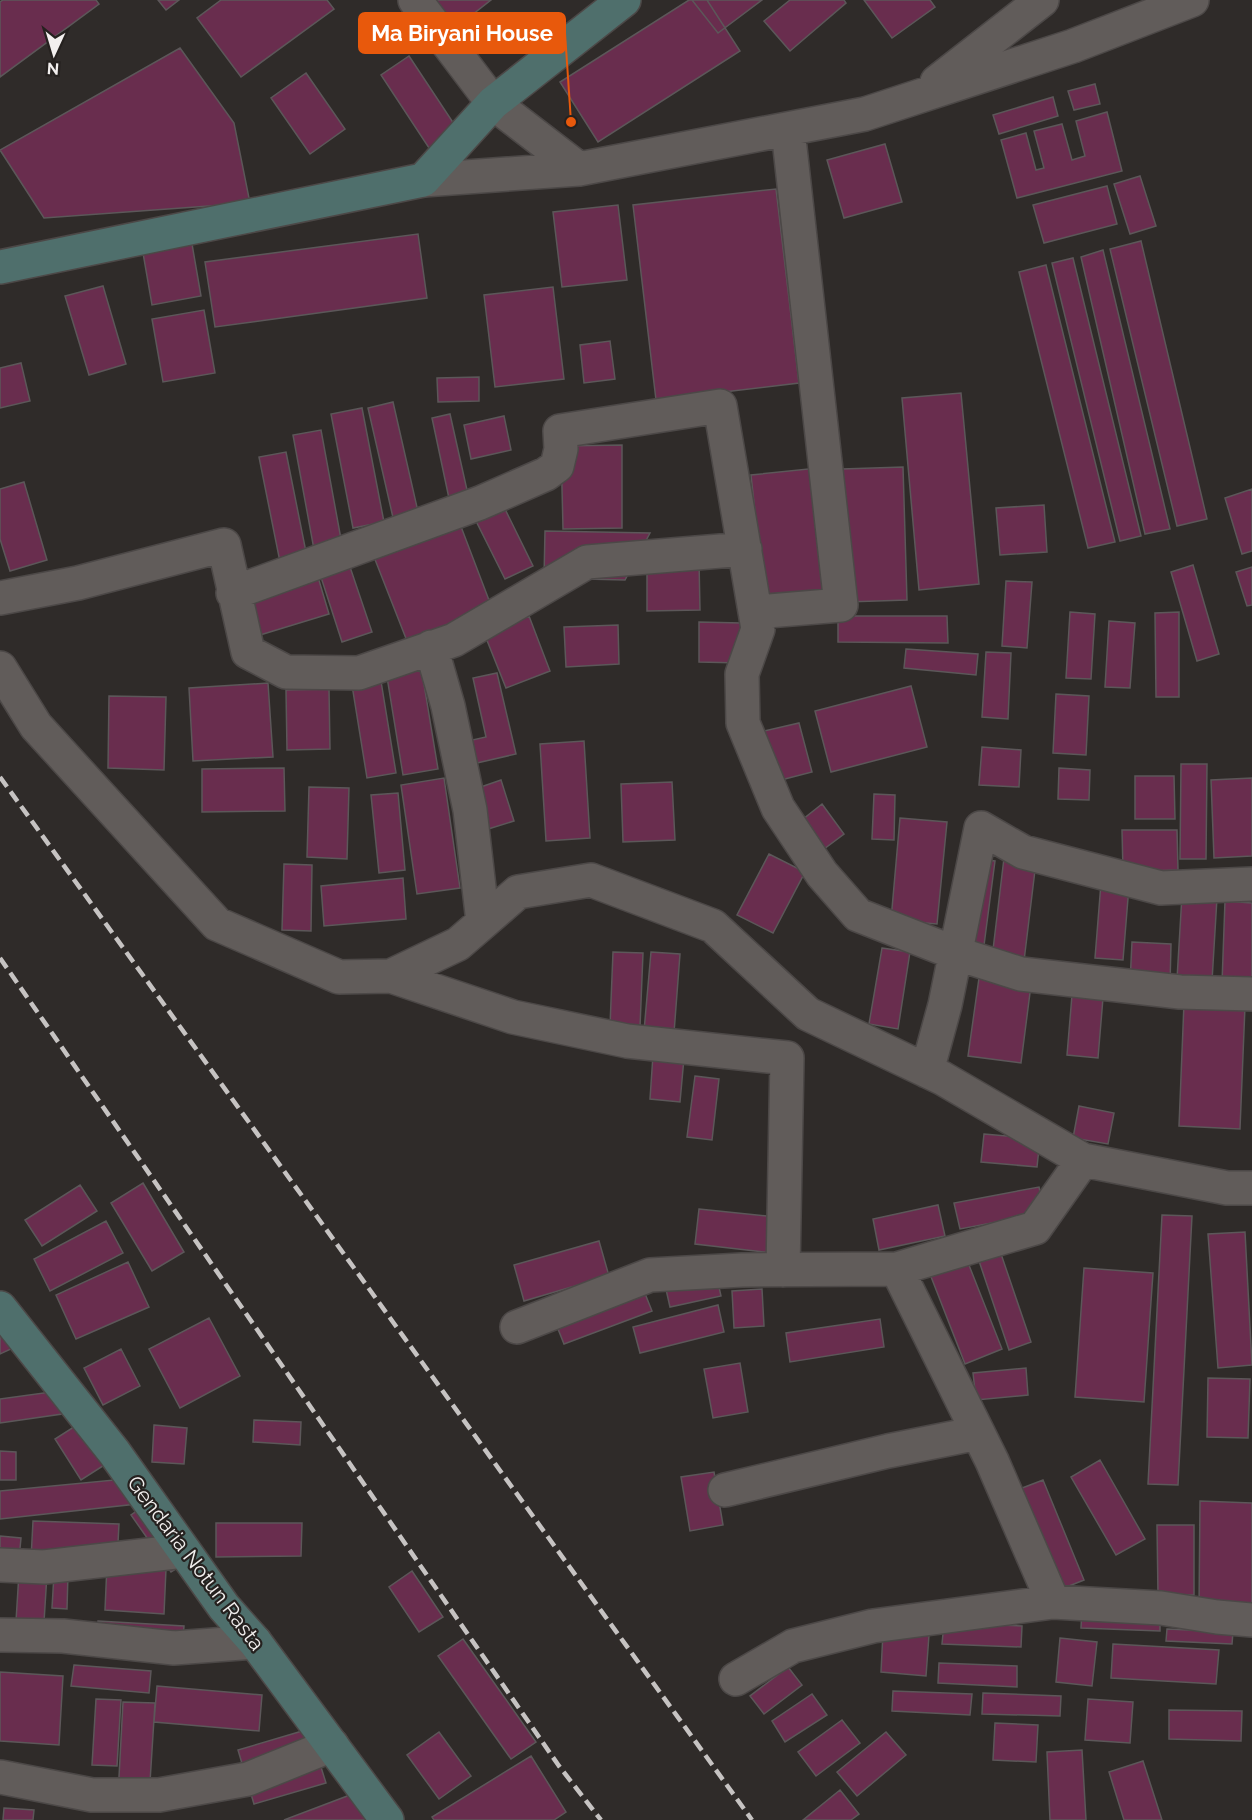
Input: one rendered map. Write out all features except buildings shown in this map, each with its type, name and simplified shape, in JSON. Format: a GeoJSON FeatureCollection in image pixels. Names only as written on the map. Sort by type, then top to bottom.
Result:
{"type":"FeatureCollection","features":[{"type":"Feature","properties":{"kind":"main road"},"geometry":{"type":"LineString","coordinates":[[0,267],[423,180],[493,103],[624,0]]}},
{"type":"Feature","properties":{"kind":"main road","name":"Gendaria Notun Rasta"},"geometry":{"type":"LineString","coordinates":[[0,1308],[114,1452],[224,1607],[255,1642],[387,1820]]}},
{"type":"Feature","properties":{"kind":"street"},"geometry":{"type":"LineString","coordinates":[[415,0],[493,103],[579,169]]}},
{"type":"Feature","properties":{"kind":"street"},"geometry":{"type":"LineString","coordinates":[[918,96],[1042,0]]}},
{"type":"Feature","properties":{"kind":"street"},"geometry":{"type":"LineString","coordinates":[[423,180],[579,169],[865,114],[1073,46],[1192,0]]}},
{"type":"Feature","properties":{"kind":"street"},"geometry":{"type":"LineString","coordinates":[[755,612],[841,605],[788,130]]}},
{"type":"Feature","properties":{"kind":"street"},"geometry":{"type":"LineString","coordinates":[[233,593],[470,507],[546,474],[557,466],[561,449],[560,431],[720,406],[758,629],[742,674],[743,723],[778,808],[822,874],[858,915],[955,953],[1031,975],[1180,993],[1252,994]]}},
{"type":"Feature","properties":{"kind":"street"},"geometry":{"type":"LineString","coordinates":[[0,598],[78,583],[224,545],[248,652],[286,672],[359,673],[454,640],[588,562],[745,549]]}},
{"type":"Feature","properties":{"kind":"street"},"geometry":{"type":"LineString","coordinates":[[431,647],[448,706],[470,810],[483,922]]}},
{"type":"Feature","properties":{"kind":"street"},"geometry":{"type":"LineString","coordinates":[[0,668],[36,726],[217,924],[339,976],[392,975],[513,1017],[604,1036],[675,1048],[787,1059],[783,1270]]}},
{"type":"Feature","properties":{"kind":"street"},"geometry":{"type":"LineString","coordinates":[[927,1071],[945,1005],[981,828],[1023,852],[1161,888],[1252,884]]}},
{"type":"Feature","properties":{"kind":"street"},"geometry":{"type":"LineString","coordinates":[[392,975],[458,944],[518,892],[591,880],[713,926],[808,1014],[927,1071],[1083,1160],[1227,1188],[1252,1188]]}},
{"type":"Feature","properties":{"kind":"street"},"geometry":{"type":"LineString","coordinates":[[517,1327],[650,1275],[897,1269],[1035,1228],[1083,1160]]}},
{"type":"Feature","properties":{"kind":"street"},"geometry":{"type":"LineString","coordinates":[[897,1269],[978,1433],[1053,1602]]}},
{"type":"Feature","properties":{"kind":"street"},"geometry":{"type":"LineString","coordinates":[[725,1490],[888,1451],[978,1433]]}},
{"type":"Feature","properties":{"kind":"street"},"geometry":{"type":"LineString","coordinates":[[0,1565],[44,1567],[184,1551]]}},
{"type":"Feature","properties":{"kind":"street"},"geometry":{"type":"LineString","coordinates":[[736,1679],[793,1646],[873,1626],[1053,1602],[1161,1608],[1252,1620]]}},
{"type":"Feature","properties":{"kind":"street"},"geometry":{"type":"LineString","coordinates":[[0,1635],[63,1636],[174,1648],[255,1642]]}},
{"type":"Feature","properties":{"kind":"street"},"geometry":{"type":"LineString","coordinates":[[0,1777],[93,1795],[159,1795],[248,1779],[332,1746]]}},
{"type":"Feature","properties":{"kind":"railway"},"geometry":{"type":"LineString","coordinates":[[0,777],[752,1820]]}},
{"type":"Feature","properties":{"kind":"railway"},"geometry":{"type":"LineString","coordinates":[[0,958],[559,1766],[601,1820]]}},
{"type":"Feature","properties":{"kind":"place","name":"Ma Biryani House"},"geometry":{"type":"Point","coordinates":[571,122]}}]}
